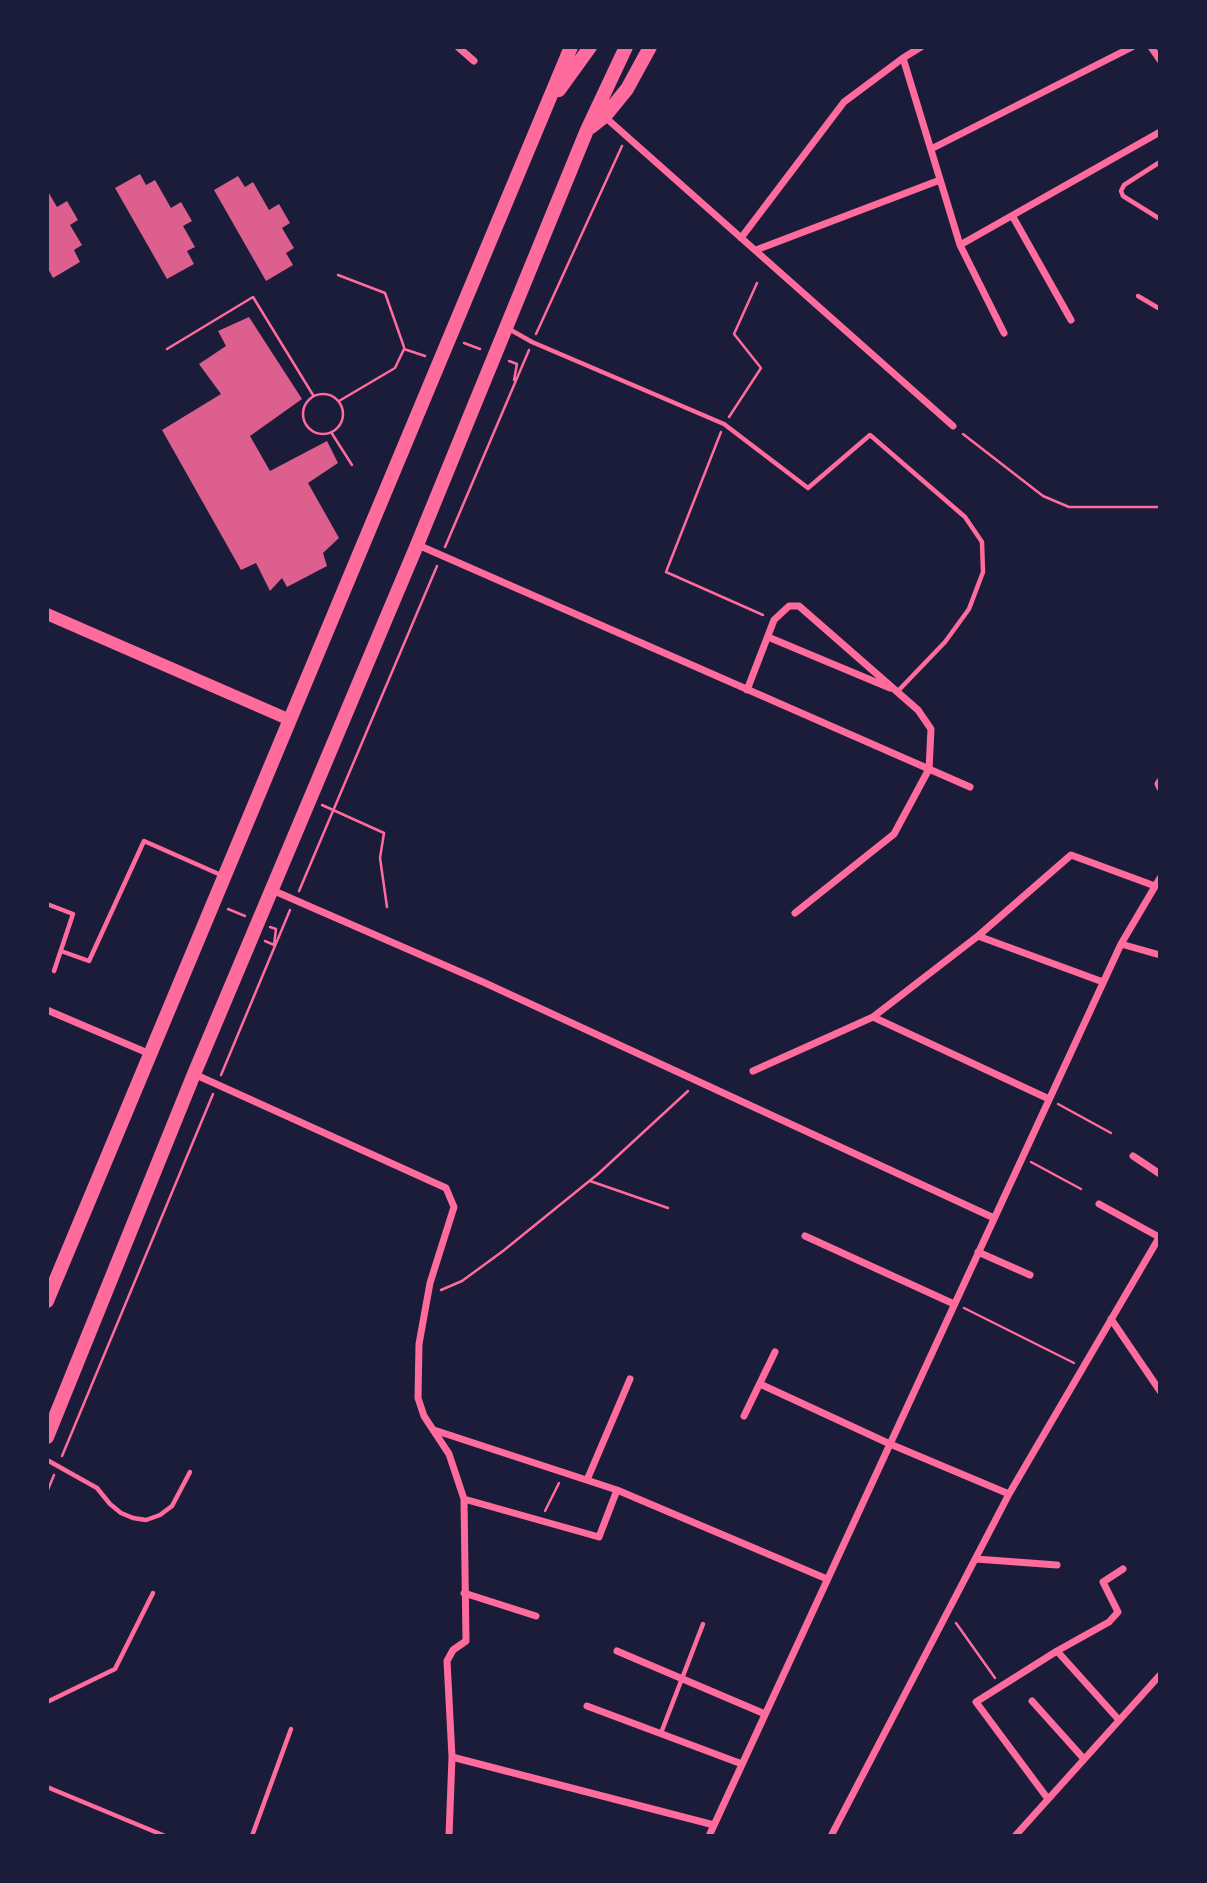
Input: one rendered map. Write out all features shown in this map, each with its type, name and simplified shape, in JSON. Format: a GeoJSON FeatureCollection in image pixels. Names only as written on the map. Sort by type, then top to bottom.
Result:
{"type":"FeatureCollection","features":[{"type":"Feature","properties":{"kind":"main road"},"geometry":{"type":"LineString","coordinates":[[47,1300],[571,47]]}},
{"type":"Feature","properties":{"kind":"main road"},"geometry":{"type":"LineString","coordinates":[[546,108],[590,47]]}},
{"type":"Feature","properties":{"kind":"main road"},"geometry":{"type":"LineString","coordinates":[[47,1437],[194,1074],[417,545],[587,130],[626,47]]}},
{"type":"Feature","properties":{"kind":"main road"},"geometry":{"type":"LineString","coordinates":[[587,130],[604,116],[628,89],[650,47]]}},
{"type":"Feature","properties":{"kind":"street"},"geometry":{"type":"LineString","coordinates":[[458,47],[474,61]]}},
{"type":"Feature","properties":{"kind":"street"},"geometry":{"type":"LineString","coordinates":[[741,238],[844,102],[921,47]]}},
{"type":"Feature","properties":{"kind":"street"},"geometry":{"type":"LineString","coordinates":[[930,149],[1132,47]]}},
{"type":"Feature","properties":{"kind":"street"},"geometry":{"type":"LineString","coordinates":[[1151,47],[1160,60]]}},
{"type":"Feature","properties":{"kind":"street"},"geometry":{"type":"LineString","coordinates":[[903,58],[960,245],[1004,333]]}},
{"type":"Feature","properties":{"kind":"street"},"geometry":{"type":"LineString","coordinates":[[604,116],[953,426]]}},
{"type":"Feature","properties":{"kind":"street"},"geometry":{"type":"LineString","coordinates":[[960,245],[1160,132]]}},
{"type":"Feature","properties":{"kind":"street"},"geometry":{"type":"LineString","coordinates":[[756,250],[940,180]]}},
{"type":"Feature","properties":{"kind":"street"},"geometry":{"type":"LineString","coordinates":[[1013,217],[1071,320]]}},
{"type":"Feature","properties":{"kind":"street"},"geometry":{"type":"LineString","coordinates":[[417,545],[970,787]]}},
{"type":"Feature","properties":{"kind":"street"},"geometry":{"type":"LineString","coordinates":[[747,690],[774,620],[789,606],[799,606],[918,710],[931,729],[929,769],[894,834],[795,913]]}},
{"type":"Feature","properties":{"kind":"street"},"geometry":{"type":"LineString","coordinates":[[47,614],[290,720]]}},
{"type":"Feature","properties":{"kind":"street"},"geometry":{"type":"LineString","coordinates":[[768,637],[897,692]]}},
{"type":"Feature","properties":{"kind":"street"},"geometry":{"type":"LineString","coordinates":[[1160,781],[1160,788]]}},
{"type":"Feature","properties":{"kind":"street"},"geometry":{"type":"LineString","coordinates":[[753,1071],[873,1017],[978,936],[1071,855],[1155,886]]}},
{"type":"Feature","properties":{"kind":"street"},"geometry":{"type":"LineString","coordinates":[[709,1836],[1103,982],[1121,944],[1160,878]]}},
{"type":"Feature","properties":{"kind":"street"},"geometry":{"type":"LineString","coordinates":[[271,890],[483,982],[994,1218]]}},
{"type":"Feature","properties":{"kind":"street"},"geometry":{"type":"LineString","coordinates":[[978,936],[1103,982]]}},
{"type":"Feature","properties":{"kind":"street"},"geometry":{"type":"LineString","coordinates":[[1121,944],[1160,955]]}},
{"type":"Feature","properties":{"kind":"street"},"geometry":{"type":"LineString","coordinates":[[47,1010],[150,1055]]}},
{"type":"Feature","properties":{"kind":"street"},"geometry":{"type":"LineString","coordinates":[[873,1017],[1049,1099]]}},
{"type":"Feature","properties":{"kind":"street"},"geometry":{"type":"LineString","coordinates":[[194,1074],[446,1188],[454,1208],[428,1295],[419,1343],[418,1398],[424,1416],[449,1454],[464,1499],[466,1642],[453,1650],[447,1661],[452,1757],[449,1836]]}},
{"type":"Feature","properties":{"kind":"street"},"geometry":{"type":"LineString","coordinates":[[1133,1156],[1160,1174]]}},
{"type":"Feature","properties":{"kind":"street"},"geometry":{"type":"LineString","coordinates":[[831,1836],[1009,1494],[1159,1237],[1099,1204]]}},
{"type":"Feature","properties":{"kind":"street"},"geometry":{"type":"LineString","coordinates":[[805,1236],[954,1304]]}},
{"type":"Feature","properties":{"kind":"street"},"geometry":{"type":"LineString","coordinates":[[978,1252],[1030,1275]]}},
{"type":"Feature","properties":{"kind":"street"},"geometry":{"type":"LineString","coordinates":[[1111,1319],[1160,1391]]}},
{"type":"Feature","properties":{"kind":"street"},"geometry":{"type":"LineString","coordinates":[[744,1416],[775,1352]]}},
{"type":"Feature","properties":{"kind":"street"},"geometry":{"type":"LineString","coordinates":[[587,1480],[630,1379]]}},
{"type":"Feature","properties":{"kind":"street"},"geometry":{"type":"LineString","coordinates":[[760,1384],[890,1444],[1009,1494]]}},
{"type":"Feature","properties":{"kind":"street"},"geometry":{"type":"LineString","coordinates":[[433,1430],[617,1490],[827,1579]]}},
{"type":"Feature","properties":{"kind":"street"},"geometry":{"type":"LineString","coordinates":[[464,1499],[599,1537],[617,1490]]}},
{"type":"Feature","properties":{"kind":"street"},"geometry":{"type":"LineString","coordinates":[[976,1559],[1057,1565]]}},
{"type":"Feature","properties":{"kind":"street"},"geometry":{"type":"LineString","coordinates":[[1048,1799],[976,1702],[1109,1622],[1118,1612],[1103,1582],[1123,1569]]}},
{"type":"Feature","properties":{"kind":"street"},"geometry":{"type":"LineString","coordinates":[[464,1593],[536,1616]]}},
{"type":"Feature","properties":{"kind":"street"},"geometry":{"type":"LineString","coordinates":[[617,1651],[765,1714]]}},
{"type":"Feature","properties":{"kind":"street"},"geometry":{"type":"LineString","coordinates":[[1057,1651],[1119,1720]]}},
{"type":"Feature","properties":{"kind":"street"},"geometry":{"type":"LineString","coordinates":[[1015,1836],[1160,1675]]}},
{"type":"Feature","properties":{"kind":"street"},"geometry":{"type":"LineString","coordinates":[[1032,1701],[1084,1759]]}},
{"type":"Feature","properties":{"kind":"street"},"geometry":{"type":"LineString","coordinates":[[587,1706],[742,1763]]}},
{"type":"Feature","properties":{"kind":"street"},"geometry":{"type":"LineString","coordinates":[[452,1757],[714,1825]]}},
{"type":"Feature","properties":{"kind":"lane"},"geometry":{"type":"LineString","coordinates":[[1160,162],[1124,186],[1121,191],[1123,196],[1160,219]]}},
{"type":"Feature","properties":{"kind":"lane"},"geometry":{"type":"LineString","coordinates":[[1138,296],[1160,309]]}},
{"type":"Feature","properties":{"kind":"lane"},"geometry":{"type":"LineString","coordinates":[[506,327],[532,342],[724,424],[808,488],[870,435],[965,517],[982,542],[982,572],[969,610],[945,642],[897,692]]}},
{"type":"Feature","properties":{"kind":"lane"},"geometry":{"type":"LineString","coordinates":[[61,951],[89,961],[144,841],[225,877]]}},
{"type":"Feature","properties":{"kind":"lane"},"geometry":{"type":"LineString","coordinates":[[47,904],[73,914],[54,971]]}},
{"type":"Feature","properties":{"kind":"lane"},"geometry":{"type":"LineString","coordinates":[[47,1460],[97,1488],[121,1513],[146,1520],[173,1506],[190,1472]]}},
{"type":"Feature","properties":{"kind":"lane"},"geometry":{"type":"LineString","coordinates":[[47,1702],[115,1669],[153,1593]]}},
{"type":"Feature","properties":{"kind":"lane"},"geometry":{"type":"LineString","coordinates":[[661,1734],[703,1624]]}},
{"type":"Feature","properties":{"kind":"lane"},"geometry":{"type":"LineString","coordinates":[[252,1836],[291,1729]]}},
{"type":"Feature","properties":{"kind":"lane"},"geometry":{"type":"LineString","coordinates":[[47,1787],[165,1836]]}},
{"type":"Feature","properties":{"kind":"path"},"geometry":{"type":"LineString","coordinates":[[47,1492],[274,945],[513,385],[627,136]]}},
{"type":"Feature","properties":{"kind":"path"},"geometry":{"type":"LineString","coordinates":[[338,275],[385,293],[404,349],[395,368],[339,401]]}},
{"type":"Feature","properties":{"kind":"path"},"geometry":{"type":"LineString","coordinates":[[757,284],[734,334],[761,368],[724,424],[666,572],[774,620]]}},
{"type":"Feature","properties":{"kind":"path"},"geometry":{"type":"LineString","coordinates":[[167,349],[253,297],[313,395]]}},
{"type":"Feature","properties":{"kind":"path"},"geometry":{"type":"LineString","coordinates":[[454,339],[479,349]]}},
{"type":"Feature","properties":{"kind":"path"},"geometry":{"type":"LineString","coordinates":[[404,349],[440,362]]}},
{"type":"Feature","properties":{"kind":"path"},"geometry":{"type":"LineString","coordinates":[[505,359],[517,364],[513,385]]}},
{"type":"Feature","properties":{"kind":"path"},"geometry":{"type":"LineString","coordinates":[[327,394],[339,401],[343,415],[338,428],[331,432],[325,435],[312,431],[303,420],[304,406],[313,395],[327,394]]}},
{"type":"Feature","properties":{"kind":"path"},"geometry":{"type":"LineString","coordinates":[[953,426],[1043,496],[1069,507],[1160,507]]}},
{"type":"Feature","properties":{"kind":"path"},"geometry":{"type":"LineString","coordinates":[[331,432],[352,465]]}},
{"type":"Feature","properties":{"kind":"path"},"geometry":{"type":"LineString","coordinates":[[309,799],[384,833],[380,858],[387,907]]}},
{"type":"Feature","properties":{"kind":"path"},"geometry":{"type":"LineString","coordinates":[[226,908],[251,919]]}},
{"type":"Feature","properties":{"kind":"path"},"geometry":{"type":"LineString","coordinates":[[263,924],[276,929],[274,945]]}},
{"type":"Feature","properties":{"kind":"path"},"geometry":{"type":"LineString","coordinates":[[428,1295],[461,1281],[503,1251],[590,1181],[697,1082]]}},
{"type":"Feature","properties":{"kind":"path"},"geometry":{"type":"LineString","coordinates":[[1049,1099],[1111,1133]]}},
{"type":"Feature","properties":{"kind":"path"},"geometry":{"type":"LineString","coordinates":[[1022,1157],[1081,1189]]}},
{"type":"Feature","properties":{"kind":"path"},"geometry":{"type":"LineString","coordinates":[[590,1181],[668,1208]]}},
{"type":"Feature","properties":{"kind":"path"},"geometry":{"type":"LineString","coordinates":[[954,1304],[1083,1368]]}},
{"type":"Feature","properties":{"kind":"path"},"geometry":{"type":"LineString","coordinates":[[541,1521],[563,1474]]}},
{"type":"Feature","properties":{"kind":"path"},"geometry":{"type":"LineString","coordinates":[[948,1612],[1001,1686]]}},
{"type":"Feature","properties":{"kind":"building"},"geometry":{"type":"Polygon","coordinates":[[[140,174],[146,185],[155,180],[171,208],[181,202],[192,221],[183,226],[195,247],[187,251],[194,264],[167,279],[115,188],[140,174]]]}},
{"type":"Feature","properties":{"kind":"building"},"geometry":{"type":"Polygon","coordinates":[[[238,176],[245,187],[253,182],[269,210],[279,204],[290,223],[282,228],[294,248],[286,253],[293,265],[266,281],[214,190],[238,176]]]}},
{"type":"Feature","properties":{"kind":"building"},"geometry":{"type":"Polygon","coordinates":[[[47,190],[57,207],[67,201],[78,220],[70,225],[82,245],[74,250],[80,262],[53,278],[47,267],[47,190]]]}},
{"type":"Feature","properties":{"kind":"building"},"geometry":{"type":"Polygon","coordinates":[[[249,317],[302,399],[250,436],[270,471],[327,441],[338,463],[308,483],[339,538],[323,553],[327,566],[287,587],[282,578],[270,591],[256,563],[241,570],[162,430],[221,394],[199,364],[226,346],[218,331],[249,317]]]}}]}
